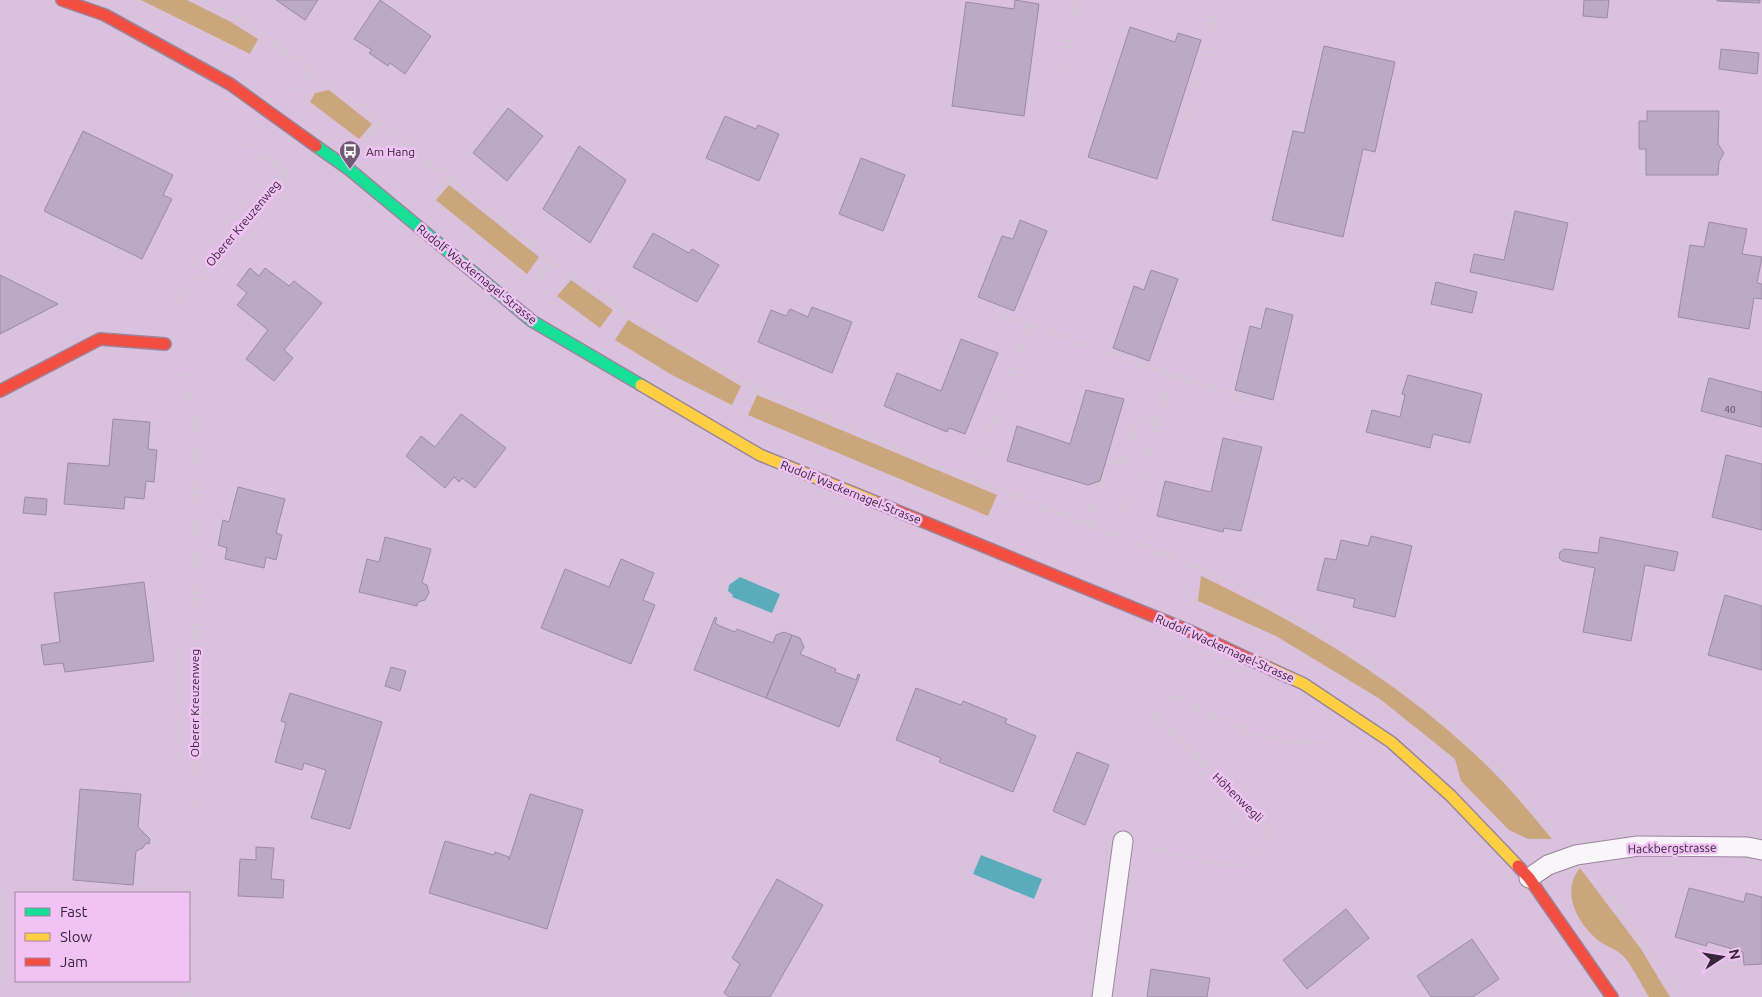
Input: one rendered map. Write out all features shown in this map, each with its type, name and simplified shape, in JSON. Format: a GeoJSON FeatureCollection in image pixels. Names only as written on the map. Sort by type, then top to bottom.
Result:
{"type":"FeatureCollection","features":[{"type":"Feature","properties":{"kind":"street","name":"Rudolf Wackernagel-Strasse"},"geometry":{"type":"LineString","coordinates":[[62,0],[105,15],[230,84],[350,170],[532,321],[760,455],[1192,632],[1304,684],[1391,742],[1451,796],[1528,878],[1604,983],[1612,997]]}},
{"type":"Feature","properties":{"kind":"street"},"geometry":{"type":"LineString","coordinates":[[0,391],[100,339],[165,344]]}},
{"type":"Feature","properties":{"kind":"lane"},"geometry":{"type":"LineString","coordinates":[[1102,997],[1123,841]]}},
{"type":"Feature","properties":{"kind":"lane","name":"Hackbergstrasse"},"geometry":{"type":"LineString","coordinates":[[1528,878],[1548,865],[1576,855],[1638,846],[1747,847],[1762,850]]}},
{"type":"Feature","properties":{"kind":"path"},"geometry":{"type":"LineString","coordinates":[[205,0],[242,21],[328,82],[554,262],[684,349],[751,385],[972,480],[1204,570],[1279,608],[1342,646],[1422,704],[1489,763],[1609,891],[1678,997]]}},
{"type":"Feature","properties":{"kind":"path"},"geometry":{"type":"LineString","coordinates":[[1065,74],[1077,0]]}},
{"type":"Feature","properties":{"kind":"path"},"geometry":{"type":"LineString","coordinates":[[1188,119],[1219,0]]}},
{"type":"Feature","properties":{"kind":"path"},"geometry":{"type":"LineString","coordinates":[[364,141],[379,122]]}},
{"type":"Feature","properties":{"kind":"path","name":"Oberer Kreuzenweg"},"geometry":{"type":"LineString","coordinates":[[179,300],[287,172],[234,137]]}},
{"type":"Feature","properties":{"kind":"path"},"geometry":{"type":"LineString","coordinates":[[434,197],[450,179]]}},
{"type":"Feature","properties":{"kind":"path"},"geometry":{"type":"LineString","coordinates":[[1000,315],[1270,409]]}},
{"type":"Feature","properties":{"kind":"path"},"geometry":{"type":"LineString","coordinates":[[972,480],[1012,371],[1031,326]]}},
{"type":"Feature","properties":{"kind":"path"},"geometry":{"type":"LineString","coordinates":[[1115,535],[1150,448],[1172,375]]}},
{"type":"Feature","properties":{"kind":"path","name":"Oberer Kreuzenweg"},"geometry":{"type":"LineString","coordinates":[[191,997],[196,409]]}},
{"type":"Feature","properties":{"kind":"path"},"geometry":{"type":"LineString","coordinates":[[1085,523],[1112,461],[1123,464],[1137,417],[1158,422]]}},
{"type":"Feature","properties":{"kind":"path","name":"Höhenwegli"},"geometry":{"type":"LineString","coordinates":[[1123,841],[1233,867],[1273,830],[1155,717],[1170,696],[1247,732],[1296,742],[1334,742]]}},
{"type":"Feature","properties":{"kind":"shaded area"},"geometry":{"type":"Polygon","coordinates":[[[141,0],[187,0],[229,21],[258,39],[250,54],[141,0]]]}},
{"type":"Feature","properties":{"kind":"shaded area"},"geometry":{"type":"Polygon","coordinates":[[[329,90],[372,124],[359,139],[310,102],[315,93],[329,90]]]}},
{"type":"Feature","properties":{"kind":"shaded area"},"geometry":{"type":"Polygon","coordinates":[[[449,185],[539,257],[527,274],[436,200],[449,185]]]}},
{"type":"Feature","properties":{"kind":"shaded area"},"geometry":{"type":"Polygon","coordinates":[[[571,280],[613,310],[600,328],[557,296],[571,280]]]}},
{"type":"Feature","properties":{"kind":"shaded area"},"geometry":{"type":"Polygon","coordinates":[[[628,320],[741,386],[732,405],[672,375],[615,340],[628,320]]]}},
{"type":"Feature","properties":{"kind":"shaded area"},"geometry":{"type":"Polygon","coordinates":[[[757,395],[997,495],[988,516],[748,415],[757,395]]]}},
{"type":"Feature","properties":{"kind":"shaded area"},"geometry":{"type":"Polygon","coordinates":[[[1201,576],[1283,618],[1361,665],[1399,691],[1470,750],[1509,789],[1552,839],[1528,839],[1509,830],[1461,781],[1455,759],[1380,699],[1276,636],[1198,601],[1201,576]]]}},
{"type":"Feature","properties":{"kind":"shaded area"},"geometry":{"type":"Polygon","coordinates":[[[1580,868],[1641,949],[1670,997],[1649,997],[1622,955],[1599,941],[1584,926],[1578,917],[1572,897],[1574,877],[1580,868]]]}},
{"type":"Feature","properties":{"kind":"water"},"geometry":{"type":"Polygon","coordinates":[[[740,577],[780,594],[772,613],[732,597],[733,595],[728,591],[729,585],[740,577]]]}},
{"type":"Feature","properties":{"kind":"water"},"geometry":{"type":"Polygon","coordinates":[[[981,855],[1042,879],[1034,899],[973,874],[981,855]]]}},
{"type":"Feature","properties":{"kind":"building"},"geometry":{"type":"Polygon","coordinates":[[[276,0],[318,0],[305,20],[276,0]]]}},
{"type":"Feature","properties":{"kind":"building"},"geometry":{"type":"Polygon","coordinates":[[[380,0],[431,36],[405,74],[390,63],[388,66],[369,53],[372,50],[354,39],[380,0]]]}},
{"type":"Feature","properties":{"kind":"building"},"geometry":{"type":"Polygon","coordinates":[[[1015,0],[1039,4],[1024,116],[952,106],[966,2],[1014,9],[1015,0]]]}},
{"type":"Feature","properties":{"kind":"building"},"geometry":{"type":"Polygon","coordinates":[[[1584,0],[1609,0],[1607,18],[1583,16],[1584,0]]]}},
{"type":"Feature","properties":{"kind":"building"},"geometry":{"type":"Polygon","coordinates":[[[1760,0],[1760,3],[1717,1],[1760,0]]]}},
{"type":"Feature","properties":{"kind":"building"},"geometry":{"type":"Polygon","coordinates":[[[1130,27],[1175,42],[1178,33],[1201,40],[1157,179],[1088,157],[1130,27]]]}},
{"type":"Feature","properties":{"kind":"building"},"geometry":{"type":"Polygon","coordinates":[[[1324,46],[1395,62],[1375,152],[1363,149],[1343,237],[1272,220],[1293,131],[1304,133],[1324,46]]]}},
{"type":"Feature","properties":{"kind":"building"},"geometry":{"type":"Polygon","coordinates":[[[1721,49],[1759,53],[1757,74],[1719,69],[1721,49]]]}},
{"type":"Feature","properties":{"kind":"building"},"geometry":{"type":"Polygon","coordinates":[[[508,108],[543,136],[507,181],[473,153],[508,108]]]}},
{"type":"Feature","properties":{"kind":"building"},"geometry":{"type":"Polygon","coordinates":[[[1647,111],[1719,111],[1718,144],[1724,153],[1719,162],[1718,175],[1646,175],[1646,149],[1639,149],[1639,121],[1647,121],[1647,111]]]}},
{"type":"Feature","properties":{"kind":"building"},"geometry":{"type":"Polygon","coordinates":[[[725,116],[756,129],[758,125],[779,134],[759,181],[706,158],[725,116]]]}},
{"type":"Feature","properties":{"kind":"building"},"geometry":{"type":"Polygon","coordinates":[[[83,131],[173,175],[163,195],[172,199],[142,259],[44,211],[83,131]]]}},
{"type":"Feature","properties":{"kind":"building"},"geometry":{"type":"Polygon","coordinates":[[[579,146],[626,180],[590,243],[543,209],[579,146]]]}},
{"type":"Feature","properties":{"kind":"building"},"geometry":{"type":"Polygon","coordinates":[[[861,158],[905,175],[883,231],[839,214],[861,158]]]}},
{"type":"Feature","properties":{"kind":"building"},"geometry":{"type":"Polygon","coordinates":[[[1515,211],[1568,223],[1553,290],[1470,272],[1474,254],[1504,260],[1515,211]]]}},
{"type":"Feature","properties":{"kind":"building"},"geometry":{"type":"Polygon","coordinates":[[[1020,220],[1047,231],[1014,311],[978,297],[1002,236],[1013,239],[1020,220]]]}},
{"type":"Feature","properties":{"kind":"building"},"geometry":{"type":"Polygon","coordinates":[[[1709,222],[1747,229],[1742,254],[1762,257],[1757,283],[1762,284],[1762,299],[1754,298],[1749,329],[1678,317],[1690,245],[1704,247],[1709,222]]]}},
{"type":"Feature","properties":{"kind":"building"},"geometry":{"type":"Polygon","coordinates":[[[653,233],[689,253],[692,249],[719,265],[697,302],[633,267],[653,233]]]}},
{"type":"Feature","properties":{"kind":"building"},"geometry":{"type":"Polygon","coordinates":[[[250,268],[259,276],[265,268],[289,286],[294,281],[322,303],[284,350],[293,358],[274,381],[246,359],[268,330],[237,305],[247,293],[237,285],[250,268]]]}},
{"type":"Feature","properties":{"kind":"building"},"geometry":{"type":"Polygon","coordinates":[[[1151,270],[1178,279],[1149,361],[1113,348],[1134,286],[1144,290],[1151,270]]]}},
{"type":"Feature","properties":{"kind":"building"},"geometry":{"type":"Polygon","coordinates":[[[0,275],[58,304],[0,334],[0,275]]]}},
{"type":"Feature","properties":{"kind":"building"},"geometry":{"type":"Polygon","coordinates":[[[1436,282],[1477,292],[1472,313],[1431,304],[1436,282]]]}},
{"type":"Feature","properties":{"kind":"building"},"geometry":{"type":"Polygon","coordinates":[[[812,307],[852,322],[832,373],[758,342],[771,310],[786,316],[790,309],[808,317],[812,307]]]}},
{"type":"Feature","properties":{"kind":"building"},"geometry":{"type":"Polygon","coordinates":[[[1266,308],[1293,315],[1273,400],[1235,390],[1250,326],[1261,329],[1266,308]]]}},
{"type":"Feature","properties":{"kind":"building"},"geometry":{"type":"Polygon","coordinates":[[[961,339],[998,353],[965,434],[949,428],[947,432],[884,406],[897,373],[941,391],[961,339]]]}},
{"type":"Feature","properties":{"kind":"building"},"geometry":{"type":"Polygon","coordinates":[[[1408,375],[1482,394],[1470,443],[1433,434],[1430,448],[1366,432],[1372,410],[1400,417],[1405,395],[1402,394],[1408,375]]]}},
{"type":"Feature","properties":{"kind":"building"},"geometry":{"type":"Polygon","coordinates":[[[1709,378],[1762,392],[1762,427],[1701,411],[1709,378]]]}},
{"type":"Feature","properties":{"kind":"building"},"geometry":{"type":"Polygon","coordinates":[[[1086,390],[1124,399],[1100,481],[1088,485],[1007,461],[1017,426],[1070,444],[1086,390]]]}},
{"type":"Feature","properties":{"kind":"building"},"geometry":{"type":"Polygon","coordinates":[[[461,414],[506,448],[475,488],[462,478],[459,482],[454,477],[445,488],[406,456],[421,436],[435,447],[461,414]]]}},
{"type":"Feature","properties":{"kind":"building"},"geometry":{"type":"Polygon","coordinates":[[[113,419],[150,422],[148,449],[157,450],[154,482],[146,481],[144,499],[125,497],[124,509],[64,504],[68,463],[109,466],[113,419]]]}},
{"type":"Feature","properties":{"kind":"building"},"geometry":{"type":"Polygon","coordinates":[[[1223,438],[1262,447],[1241,531],[1224,528],[1223,532],[1157,516],[1165,481],[1211,492],[1223,438]]]}},
{"type":"Feature","properties":{"kind":"building"},"geometry":{"type":"Polygon","coordinates":[[[1726,455],[1762,464],[1762,530],[1712,517],[1726,455]]]}},
{"type":"Feature","properties":{"kind":"building"},"geometry":{"type":"Polygon","coordinates":[[[238,487],[285,499],[276,533],[282,535],[276,560],[266,557],[264,568],[225,559],[227,548],[218,545],[223,520],[229,522],[238,487]]]}},
{"type":"Feature","properties":{"kind":"building"},"geometry":{"type":"Polygon","coordinates":[[[25,497],[47,499],[46,515],[23,513],[25,497]]]}},
{"type":"Feature","properties":{"kind":"building"},"geometry":{"type":"Polygon","coordinates":[[[1371,536],[1412,546],[1395,617],[1353,607],[1355,599],[1317,590],[1325,558],[1336,560],[1341,540],[1368,546],[1371,536]]]}},
{"type":"Feature","properties":{"kind":"building"},"geometry":{"type":"Polygon","coordinates":[[[385,537],[431,549],[422,583],[427,585],[429,593],[425,600],[418,602],[417,606],[359,592],[367,559],[379,562],[385,537]]]}},
{"type":"Feature","properties":{"kind":"building"},"geometry":{"type":"Polygon","coordinates":[[[1600,537],[1678,552],[1674,571],[1645,565],[1631,641],[1583,632],[1595,568],[1562,561],[1559,558],[1560,552],[1564,549],[1598,553],[1600,537]]]}},
{"type":"Feature","properties":{"kind":"building"},"geometry":{"type":"Polygon","coordinates":[[[621,559],[654,573],[643,600],[655,605],[631,664],[541,628],[565,569],[609,587],[621,559]]]}},
{"type":"Feature","properties":{"kind":"building"},"geometry":{"type":"Polygon","coordinates":[[[144,582],[154,661],[65,672],[63,663],[44,665],[41,645],[60,642],[54,593],[144,582]]]}},
{"type":"Feature","properties":{"kind":"building"},"geometry":{"type":"Polygon","coordinates":[[[1725,595],[1762,606],[1762,670],[1708,655],[1725,595]]]}},
{"type":"Feature","properties":{"kind":"building"},"geometry":{"type":"Polygon","coordinates":[[[715,617],[717,618],[715,623],[720,626],[735,632],[737,629],[773,643],[776,635],[784,632],[792,635],[766,698],[694,670],[715,617]]]}},
{"type":"Feature","properties":{"kind":"building"},"geometry":{"type":"Polygon","coordinates":[[[792,635],[800,638],[804,647],[800,654],[836,669],[835,672],[856,680],[858,674],[860,675],[839,727],[766,698],[792,635]]]}},
{"type":"Feature","properties":{"kind":"building"},"geometry":{"type":"Polygon","coordinates":[[[391,667],[406,671],[400,691],[385,686],[391,667]]]}},
{"type":"Feature","properties":{"kind":"building"},"geometry":{"type":"Polygon","coordinates":[[[916,688],[961,705],[963,701],[1007,719],[1005,723],[1036,736],[1013,792],[939,762],[941,758],[896,740],[916,688]]]}},
{"type":"Feature","properties":{"kind":"building"},"geometry":{"type":"Polygon","coordinates":[[[290,693],[382,722],[350,829],[311,818],[326,770],[304,763],[302,770],[275,762],[286,723],[281,721],[290,693]]]}},
{"type":"Feature","properties":{"kind":"building"},"geometry":{"type":"Polygon","coordinates":[[[1077,752],[1109,765],[1085,825],[1053,811],[1077,752]]]}},
{"type":"Feature","properties":{"kind":"building"},"geometry":{"type":"Polygon","coordinates":[[[80,789],[141,794],[138,827],[150,839],[149,844],[146,843],[143,848],[136,851],[133,885],[73,880],[80,789]]]}},
{"type":"Feature","properties":{"kind":"building"},"geometry":{"type":"Polygon","coordinates":[[[530,794],[583,810],[547,929],[429,893],[445,841],[494,855],[495,852],[509,857],[509,860],[530,794]]]}},
{"type":"Feature","properties":{"kind":"building"},"geometry":{"type":"Polygon","coordinates":[[[256,847],[274,848],[271,879],[284,880],[283,898],[238,896],[240,859],[256,860],[256,847]]]}},
{"type":"Feature","properties":{"kind":"building"},"geometry":{"type":"Polygon","coordinates":[[[777,879],[823,905],[770,997],[730,997],[724,993],[740,964],[732,958],[777,879]]]}},
{"type":"Feature","properties":{"kind":"building"},"geometry":{"type":"Polygon","coordinates":[[[1689,888],[1744,902],[1746,893],[1762,897],[1762,964],[1744,965],[1743,952],[1708,942],[1706,946],[1675,937],[1689,888]]]}},
{"type":"Feature","properties":{"kind":"building"},"geometry":{"type":"Polygon","coordinates":[[[1346,909],[1369,938],[1307,989],[1283,960],[1346,909]]]}},
{"type":"Feature","properties":{"kind":"building"},"geometry":{"type":"Polygon","coordinates":[[[1472,939],[1499,979],[1473,997],[1431,997],[1417,976],[1472,939]]]}},
{"type":"Feature","properties":{"kind":"building"},"geometry":{"type":"Polygon","coordinates":[[[1151,969],[1210,978],[1207,997],[1147,997],[1151,969]]]}},
{"type":"Feature","properties":{"kind":"traffic: fast"},"geometry":{"type":"LineString","coordinates":[[316,146],[350,170],[532,321],[641,385]]}},
{"type":"Feature","properties":{"kind":"traffic: slow"},"geometry":{"type":"LineString","coordinates":[[641,385],[760,455],[878,503]]}},
{"type":"Feature","properties":{"kind":"traffic: slow"},"geometry":{"type":"LineString","coordinates":[[1249,659],[1304,684],[1391,742],[1451,796],[1518,866]]}},
{"type":"Feature","properties":{"kind":"traffic: jam"},"geometry":{"type":"LineString","coordinates":[[62,0],[105,15],[230,84],[316,146]]}},
{"type":"Feature","properties":{"kind":"traffic: jam"},"geometry":{"type":"LineString","coordinates":[[0,391],[100,339],[165,344]]}},
{"type":"Feature","properties":{"kind":"traffic: jam"},"geometry":{"type":"LineString","coordinates":[[878,503],[1192,632],[1249,659]]}},
{"type":"Feature","properties":{"kind":"traffic: jam"},"geometry":{"type":"LineString","coordinates":[[1518,866],[1529,878],[1612,997]]}},
{"type":"Feature","properties":{"kind":"place","name":"Am Hang"},"geometry":{"type":"Point","coordinates":[350,170]}}]}
